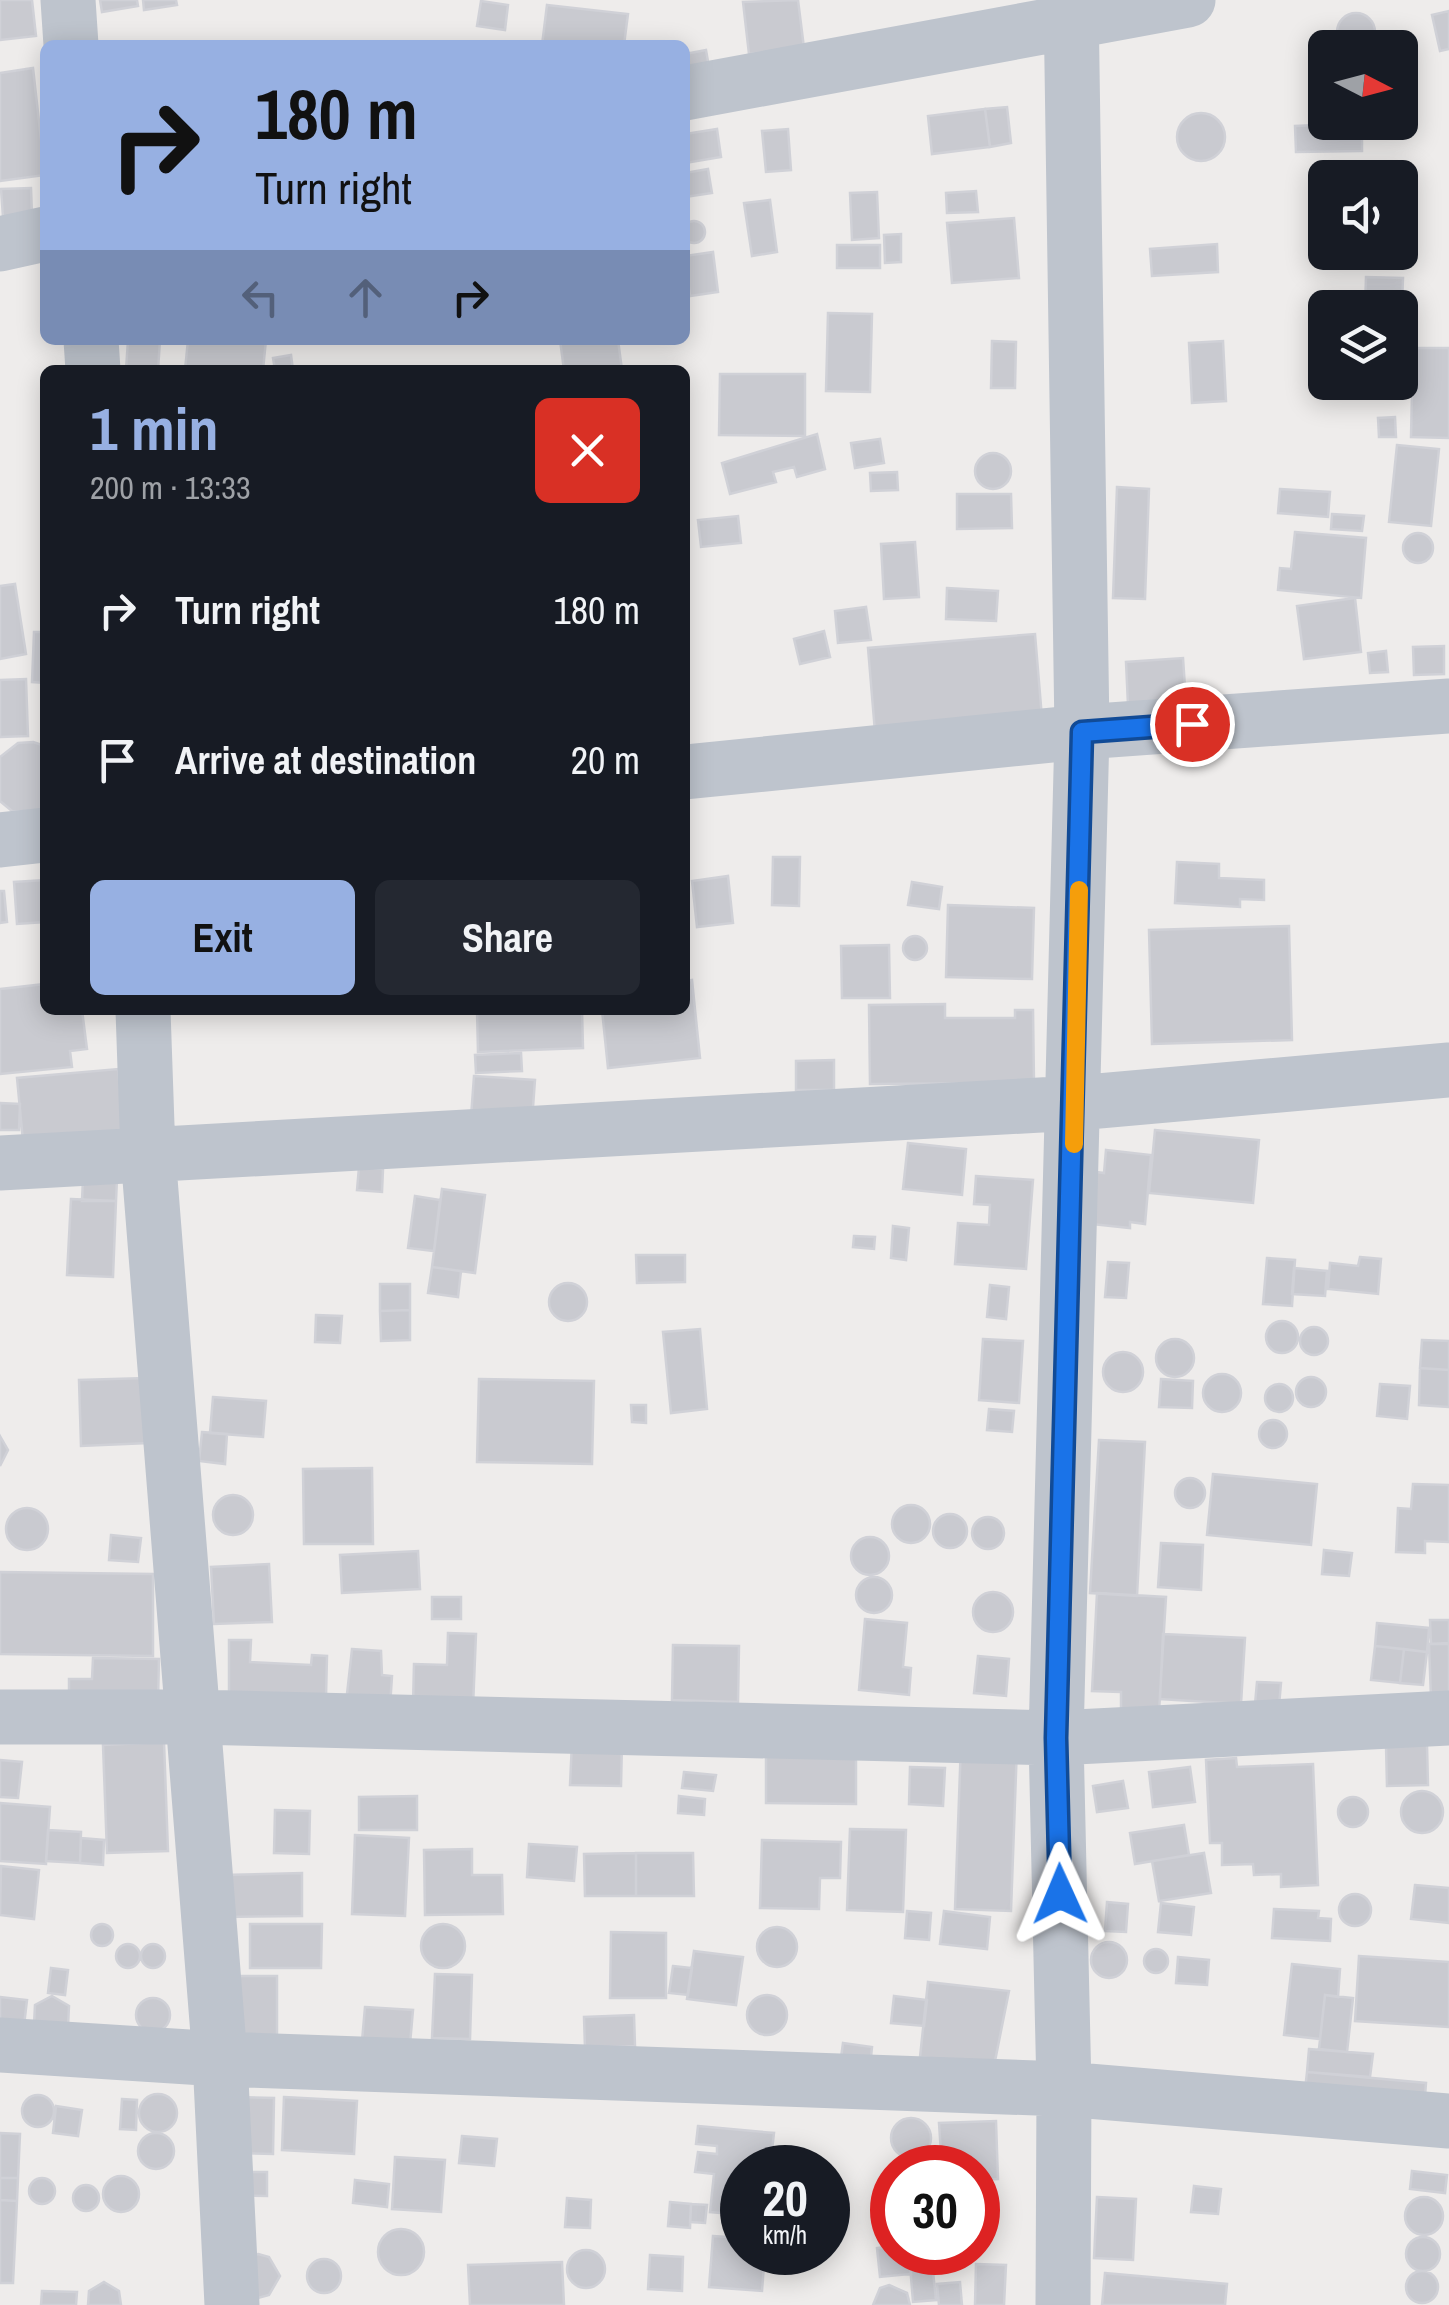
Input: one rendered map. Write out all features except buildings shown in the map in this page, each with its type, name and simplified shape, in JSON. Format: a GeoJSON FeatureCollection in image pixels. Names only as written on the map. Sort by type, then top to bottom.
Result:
{"type":"FeatureCollection","features":[{"type":"Feature","properties":{"kind":"street"},"geometry":{"type":"LineString","coordinates":[[68,0],[70,40]]}},
{"type":"Feature","properties":{"kind":"street"},"geometry":{"type":"LineString","coordinates":[[690,92],[1072,11],[1188,0]]}},
{"type":"Feature","properties":{"kind":"street"},"geometry":{"type":"LineString","coordinates":[[1063,2305],[1064,2088],[1056,1738],[1076,1103],[1082,732],[1072,11]]}},
{"type":"Feature","properties":{"kind":"street"},"geometry":{"type":"LineString","coordinates":[[0,244],[40,235]]}},
{"type":"Feature","properties":{"kind":"street"},"geometry":{"type":"LineString","coordinates":[[690,771],[1082,732],[1449,706]]}},
{"type":"Feature","properties":{"kind":"street"},"geometry":{"type":"LineString","coordinates":[[0,840],[40,836]]}},
{"type":"Feature","properties":{"kind":"street"},"geometry":{"type":"LineString","coordinates":[[143,1015],[148,1154],[220,2058],[232,2305]]}},
{"type":"Feature","properties":{"kind":"street"},"geometry":{"type":"LineString","coordinates":[[0,1163],[1076,1103],[1449,1070]]}},
{"type":"Feature","properties":{"kind":"street"},"geometry":{"type":"LineString","coordinates":[[0,1717],[195,1717],[1056,1738],[1449,1718]]}},
{"type":"Feature","properties":{"kind":"street"},"geometry":{"type":"LineString","coordinates":[[0,2045],[220,2058],[1064,2088],[1449,2121]]}},
{"type":"Feature","properties":{"kind":"slow traffic"},"geometry":{"type":"LineString","coordinates":[[1074,1144],[1079,890]]}},
{"type":"Feature","properties":{"kind":"route"},"geometry":{"type":"LineString","coordinates":[[1060,1894],[1056,1738],[1076,1103],[1082,732],[1192,724]]}}]}
